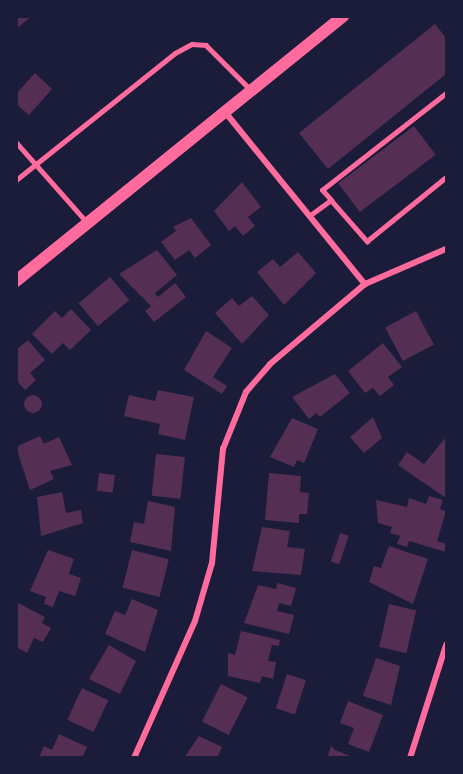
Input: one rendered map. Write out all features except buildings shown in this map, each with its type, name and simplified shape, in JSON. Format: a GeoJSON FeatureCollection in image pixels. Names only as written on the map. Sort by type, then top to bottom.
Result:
{"type":"FeatureCollection","features":[{"type":"Feature","properties":{"kind":"main road"},"geometry":{"type":"LineString","coordinates":[[16,281],[343,16]]}},
{"type":"Feature","properties":{"kind":"street"},"geometry":{"type":"LineString","coordinates":[[225,112],[365,284]]}},
{"type":"Feature","properties":{"kind":"street"},"geometry":{"type":"LineString","coordinates":[[134,758],[195,621],[212,563],[230,421],[270,364],[365,284],[447,249]]}},
{"type":"Feature","properties":{"kind":"street"},"geometry":{"type":"LineString","coordinates":[[410,758],[447,645]]}},
{"type":"Feature","properties":{"kind":"lane"},"geometry":{"type":"LineString","coordinates":[[16,180],[192,44],[206,45],[251,91]]}},
{"type":"Feature","properties":{"kind":"lane"},"geometry":{"type":"LineString","coordinates":[[447,93],[322,190],[367,241],[447,177]]}},
{"type":"Feature","properties":{"kind":"lane"},"geometry":{"type":"LineString","coordinates":[[16,142],[88,223]]}},
{"type":"Feature","properties":{"kind":"lane"},"geometry":{"type":"LineString","coordinates":[[309,216],[331,200]]}}]}
